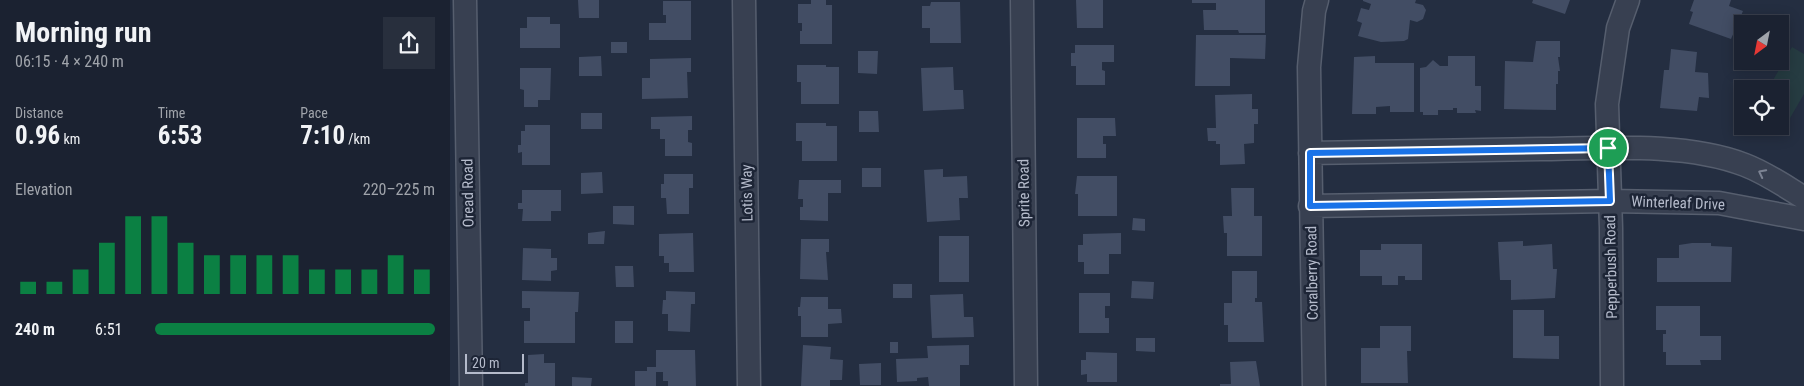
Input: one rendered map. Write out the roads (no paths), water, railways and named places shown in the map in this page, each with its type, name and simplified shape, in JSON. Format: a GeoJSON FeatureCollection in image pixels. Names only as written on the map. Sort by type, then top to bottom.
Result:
{"type":"FeatureCollection","features":[{"type":"Feature","properties":{"kind":"street","name":"Oread Road"},"geometry":{"type":"LineString","coordinates":[[464,0],[471,386]]}},
{"type":"Feature","properties":{"kind":"street","name":"Lotis Way"},"geometry":{"type":"LineString","coordinates":[[744,0],[749,386]]}},
{"type":"Feature","properties":{"kind":"street","name":"Sprite Road"},"geometry":{"type":"LineString","coordinates":[[1022,0],[1026,386]]}},
{"type":"Feature","properties":{"kind":"street","name":"Pepperbush Road"},"geometry":{"type":"LineString","coordinates":[[1612,386],[1608,94],[1618,28],[1628,0]]}},
{"type":"Feature","properties":{"kind":"street","name":"Coralberry Road"},"geometry":{"type":"LineString","coordinates":[[1314,4],[1309,66],[1314,386]]}},
{"type":"Feature","properties":{"kind":"street"},"geometry":{"type":"LineString","coordinates":[[1310,153],[1608,148],[1672,150],[1744,164],[1781,183],[1804,198]]}},
{"type":"Feature","properties":{"kind":"street","name":"Winterleaf Drive"},"geometry":{"type":"LineString","coordinates":[[1310,206],[1610,201],[1719,203],[1754,208],[1804,219]]}}]}
